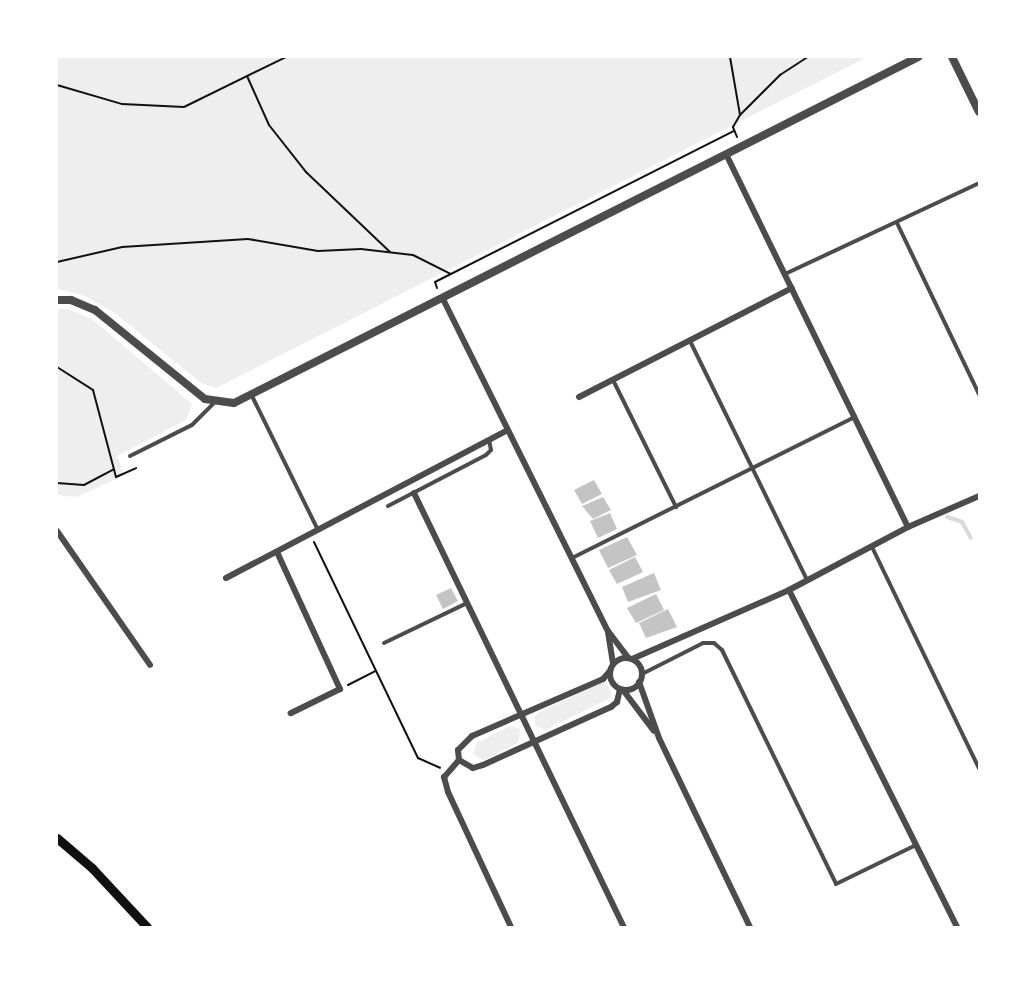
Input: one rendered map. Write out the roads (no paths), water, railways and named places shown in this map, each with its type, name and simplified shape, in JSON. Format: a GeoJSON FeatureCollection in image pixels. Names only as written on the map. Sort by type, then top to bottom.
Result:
{"type":"FeatureCollection","features":[{"type":"Feature","properties":{"kind":"main road"},"geometry":{"type":"LineString","coordinates":[[57,838],[92,868],[147,927]]}},
{"type":"Feature","properties":{"kind":"street"},"geometry":{"type":"LineString","coordinates":[[57,300],[70,300],[95,310],[187,387],[215,402],[234,403],[252,396],[918,57]]}},
{"type":"Feature","properties":{"kind":"street"},"geometry":{"type":"LineString","coordinates":[[952,57],[979,112]]}},
{"type":"Feature","properties":{"kind":"street"},"geometry":{"type":"LineString","coordinates":[[726,154],[856,416],[908,527]]}},
{"type":"Feature","properties":{"kind":"street"},"geometry":{"type":"LineString","coordinates":[[579,397],[792,288]]}},
{"type":"Feature","properties":{"kind":"street"},"geometry":{"type":"LineString","coordinates":[[443,299],[608,631],[642,675],[639,682],[659,738],[750,927]]}},
{"type":"Feature","properties":{"kind":"street"},"geometry":{"type":"LineString","coordinates":[[226,578],[308,536],[317,528],[508,430]]}},
{"type":"Feature","properties":{"kind":"street"},"geometry":{"type":"LineString","coordinates":[[414,493],[624,927]]}},
{"type":"Feature","properties":{"kind":"street"},"geometry":{"type":"LineString","coordinates":[[614,664],[789,590],[908,527],[977,497],[979,508]]}},
{"type":"Feature","properties":{"kind":"street"},"geometry":{"type":"LineString","coordinates":[[57,531],[150,665]]}},
{"type":"Feature","properties":{"kind":"street"},"geometry":{"type":"LineString","coordinates":[[277,552],[340,688],[291,713]]}},
{"type":"Feature","properties":{"kind":"street"},"geometry":{"type":"LineString","coordinates":[[789,590],[957,927]]}},
{"type":"Feature","properties":{"kind":"street"},"geometry":{"type":"LineString","coordinates":[[459,760],[458,750],[472,736],[523,717],[603,679],[614,664],[608,631]]}},
{"type":"Feature","properties":{"kind":"street"},"geometry":{"type":"LineString","coordinates":[[610,671],[611,680],[622,689],[659,738]]}},
{"type":"Feature","properties":{"kind":"street"},"geometry":{"type":"LineString","coordinates":[[459,760],[473,768],[535,742],[611,706],[617,702],[622,689],[639,682]]}},
{"type":"Feature","properties":{"kind":"street"},"geometry":{"type":"LineString","coordinates":[[459,760],[444,777],[454,807],[511,927]]}},
{"type":"Feature","properties":{"kind":"lane"},"geometry":{"type":"LineString","coordinates":[[785,274],[897,224],[979,183]]}},
{"type":"Feature","properties":{"kind":"lane"},"geometry":{"type":"LineString","coordinates":[[897,224],[979,394]]}},
{"type":"Feature","properties":{"kind":"lane"},"geometry":{"type":"LineString","coordinates":[[690,341],[807,580]]}},
{"type":"Feature","properties":{"kind":"lane"},"geometry":{"type":"LineString","coordinates":[[614,380],[676,507]]}},
{"type":"Feature","properties":{"kind":"lane"},"geometry":{"type":"LineString","coordinates":[[252,396],[317,528]]}},
{"type":"Feature","properties":{"kind":"lane"},"geometry":{"type":"LineString","coordinates":[[130,456],[192,426],[215,402]]}},
{"type":"Feature","properties":{"kind":"lane"},"geometry":{"type":"LineString","coordinates":[[571,558],[753,470],[856,416]]}},
{"type":"Feature","properties":{"kind":"lane"},"geometry":{"type":"LineString","coordinates":[[388,506],[486,455],[491,450],[489,440]]}},
{"type":"Feature","properties":{"kind":"lane"},"geometry":{"type":"LineString","coordinates":[[872,546],[979,768]]}},
{"type":"Feature","properties":{"kind":"lane"},"geometry":{"type":"LineString","coordinates":[[384,643],[467,603]]}},
{"type":"Feature","properties":{"kind":"lane"},"geometry":{"type":"LineString","coordinates":[[642,675],[703,643],[714,643],[722,650],[836,884],[916,845]]}},
{"type":"Feature","properties":{"kind":"waterway"},"geometry":{"type":"LineString","coordinates":[[947,517],[962,522],[971,538]]}}]}
